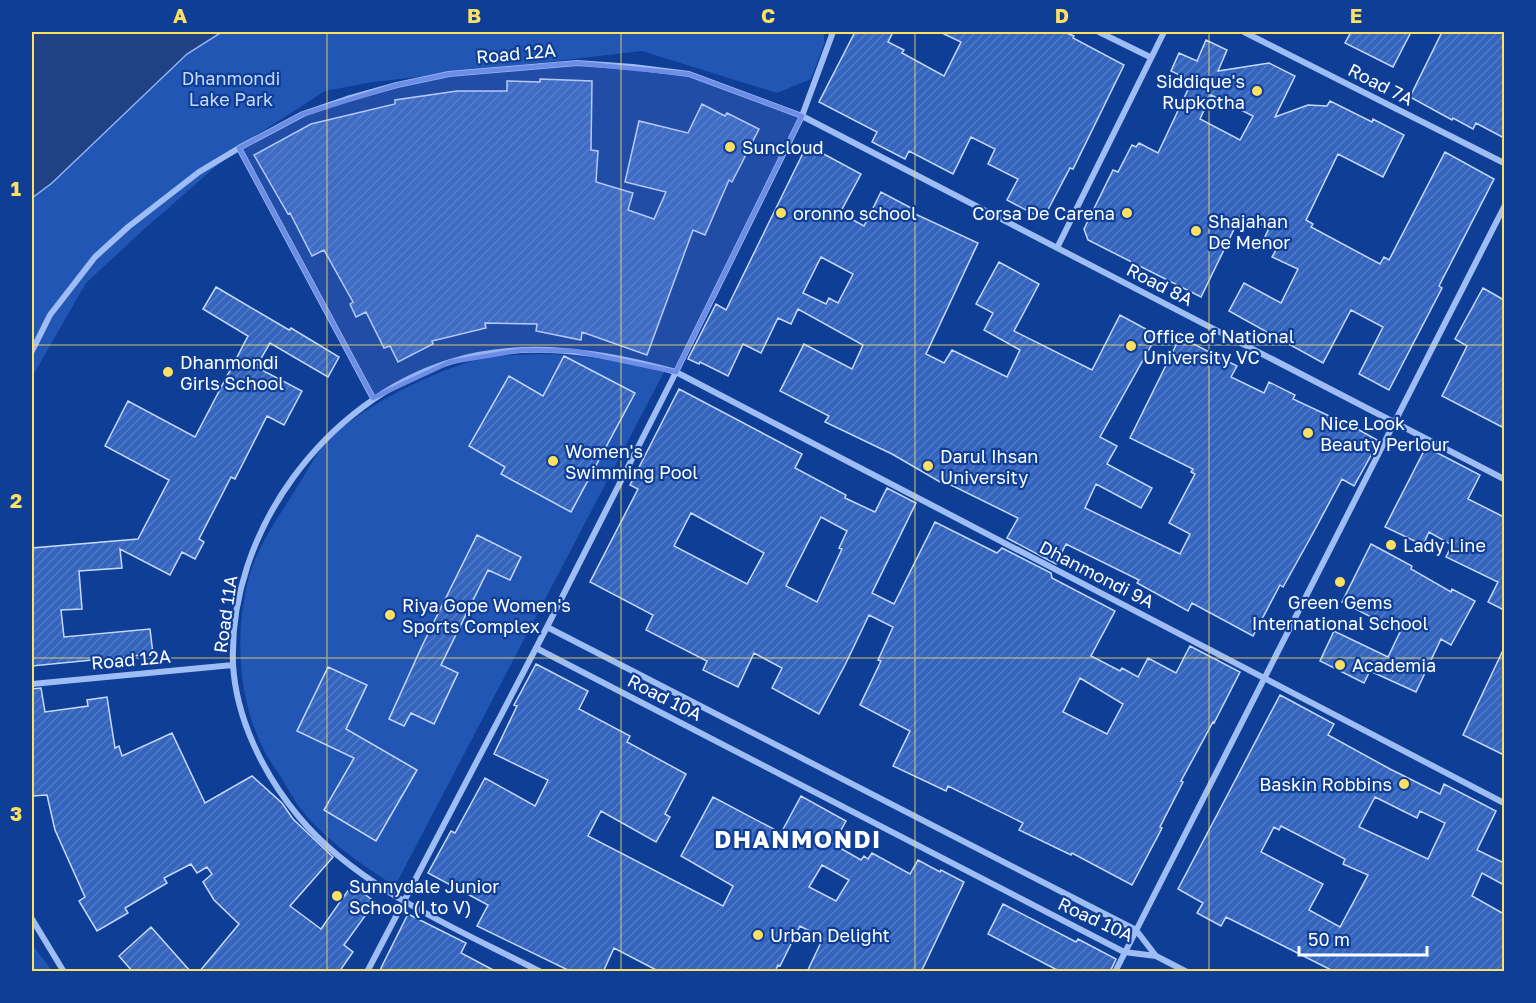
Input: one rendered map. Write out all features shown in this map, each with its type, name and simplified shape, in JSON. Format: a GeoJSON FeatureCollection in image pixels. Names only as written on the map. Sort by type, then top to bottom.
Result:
{"type":"FeatureCollection","features":[{"type":"Feature","properties":{"kind":"street"},"geometry":{"type":"LineString","coordinates":[[367,972],[547,627],[676,372],[802,116],[833,32]]}},
{"type":"Feature","properties":{"kind":"street"},"geometry":{"type":"LineString","coordinates":[[1099,32],[1150,57]]}},
{"type":"Feature","properties":{"kind":"street"},"geometry":{"type":"LineString","coordinates":[[1057,248],[1164,32]]}},
{"type":"Feature","properties":{"kind":"street","name":"Road 7A"},"geometry":{"type":"LineString","coordinates":[[1244,32],[1504,163]]}},
{"type":"Feature","properties":{"kind":"street","name":"Road 12A"},"geometry":{"type":"LineString","coordinates":[[32,351],[50,315],[95,257],[128,226],[199,172],[303,114],[397,85],[449,74],[577,63],[633,67],[689,74],[802,116]]}},
{"type":"Feature","properties":{"kind":"street","name":"Road 8A"},"geometry":{"type":"LineString","coordinates":[[802,116],[1504,479]]}},
{"type":"Feature","properties":{"kind":"street"},"geometry":{"type":"LineString","coordinates":[[239,148],[373,399]]}},
{"type":"Feature","properties":{"kind":"street"},"geometry":{"type":"LineString","coordinates":[[1115,972],[1504,207]]}},
{"type":"Feature","properties":{"kind":"street","name":"Road 11A"},"geometry":{"type":"LineString","coordinates":[[541,972],[405,902],[349,864],[299,818],[278,789],[251,740],[239,700],[233,665],[237,611],[244,574],[278,501],[321,443],[338,425],[397,384],[450,362],[523,350],[574,351],[631,359],[676,372]]}},
{"type":"Feature","properties":{"kind":"street","name":"Dhanmondi 9A"},"geometry":{"type":"LineString","coordinates":[[676,372],[1504,803]]}},
{"type":"Feature","properties":{"kind":"street","name":"Road 10A"},"geometry":{"type":"LineString","coordinates":[[547,627],[1136,930],[1156,956]]}},
{"type":"Feature","properties":{"kind":"street","name":"Road 10A"},"geometry":{"type":"LineString","coordinates":[[536,648],[1124,952],[1156,956]]}},
{"type":"Feature","properties":{"kind":"street","name":"Road 12A"},"geometry":{"type":"LineString","coordinates":[[32,684],[233,665]]}},
{"type":"Feature","properties":{"kind":"street"},"geometry":{"type":"LineString","coordinates":[[32,919],[64,972]]}},
{"type":"Feature","properties":{"kind":"street"},"geometry":{"type":"LineString","coordinates":[[1156,956],[1186,972]]}},
{"type":"Feature","properties":{"kind":"highlighted area"},"geometry":{"type":"Polygon","coordinates":[[[577,63],[689,74],[802,116],[676,372],[575,351],[523,350],[450,362],[373,398],[239,148],[303,114],[397,85],[449,74],[577,63]]]}},
{"type":"Feature","properties":{"kind":"green space","name":"Dhanmondi Lake Park"},"geometry":{"type":"Polygon","coordinates":[[[222,32],[824,32],[824,44],[811,79],[777,93],[642,51],[373,82],[325,91],[238,147],[86,283],[32,377],[32,198],[52,183],[187,54],[222,32]]]}},
{"type":"Feature","properties":{"kind":"green space","name":"Riya Gope Women's Sports Complex"},"geometry":{"type":"Polygon","coordinates":[[[539,354],[602,358],[664,372],[395,886],[339,847],[309,819],[262,746],[247,706],[241,663],[242,619],[249,577],[257,554],[276,520],[318,454],[340,430],[377,404],[441,372],[481,359],[539,354]]]}},
{"type":"Feature","properties":{"kind":"green space"},"geometry":{"type":"Polygon","coordinates":[[[32,944],[52,971],[32,971],[32,944]]]}},
{"type":"Feature","properties":{"kind":"shaded area"},"geometry":{"type":"Polygon","coordinates":[[[32,32],[222,32],[187,54],[52,183],[32,198],[32,32]]]}},
{"type":"Feature","properties":{"kind":"building"},"geometry":{"type":"Polygon","coordinates":[[[855,32],[893,32],[888,42],[904,50],[902,53],[944,76],[961,42],[940,32],[1064,32],[1124,65],[1073,169],[1070,168],[1043,219],[1007,200],[1018,179],[988,164],[995,149],[971,137],[953,174],[909,151],[905,159],[872,142],[877,132],[819,102],[855,32]]]}},
{"type":"Feature","properties":{"kind":"building"},"geometry":{"type":"Polygon","coordinates":[[[1351,32],[1411,32],[1393,67],[1345,43],[1351,32]]]}},
{"type":"Feature","properties":{"kind":"building"},"geometry":{"type":"Polygon","coordinates":[[[1442,32],[1504,32],[1504,138],[1476,123],[1473,129],[1453,118],[1452,120],[1410,97],[1442,32]]]}},
{"type":"Feature","properties":{"kind":"building"},"geometry":{"type":"Polygon","coordinates":[[[1206,40],[1227,50],[1218,71],[1269,63],[1295,76],[1275,117],[1308,105],[1327,106],[1330,101],[1404,135],[1383,177],[1338,154],[1306,220],[1313,224],[1311,227],[1380,264],[1384,257],[1389,260],[1445,152],[1494,179],[1439,286],[1442,288],[1389,390],[1359,374],[1383,327],[1351,310],[1323,363],[1229,311],[1244,283],[1281,303],[1298,269],[1272,257],[1277,248],[1263,241],[1269,228],[1241,215],[1201,297],[1088,240],[1084,229],[1113,170],[1118,172],[1132,145],[1136,147],[1139,143],[1158,153],[1192,81],[1171,71],[1179,53],[1197,61],[1206,40]],[[1211,95],[1200,119],[1240,140],[1253,116],[1211,95]]]}},
{"type":"Feature","properties":{"kind":"building"},"geometry":{"type":"Polygon","coordinates":[[[540,79],[592,81],[591,150],[598,151],[596,182],[633,193],[628,210],[654,219],[666,192],[625,182],[639,121],[688,133],[702,104],[759,129],[732,182],[729,180],[705,235],[693,230],[647,355],[582,332],[581,340],[536,331],[537,324],[485,323],[486,328],[432,341],[433,344],[398,362],[390,346],[384,348],[366,312],[356,317],[350,304],[353,302],[324,250],[312,256],[290,213],[288,214],[254,155],[311,124],[395,104],[395,100],[457,91],[507,91],[507,81],[540,82],[540,79]]]}},
{"type":"Feature","properties":{"kind":"building"},"geometry":{"type":"Polygon","coordinates":[[[807,145],[861,174],[840,213],[864,226],[881,192],[915,210],[913,213],[978,243],[926,354],[944,363],[952,350],[1007,377],[1020,350],[984,330],[993,313],[976,304],[999,262],[1039,284],[1014,331],[1092,370],[1120,315],[1157,335],[1100,437],[1117,446],[1107,464],[1152,488],[1141,508],[1096,484],[1085,508],[1180,554],[1190,534],[1169,523],[1195,474],[1191,472],[1193,469],[1130,438],[1180,337],[1237,366],[1231,377],[1264,393],[1269,382],[1295,395],[1293,399],[1343,421],[1379,441],[1354,486],[1342,479],[1283,587],[1280,585],[1253,636],[1192,603],[1188,611],[1137,583],[1139,580],[1066,544],[1056,564],[1007,538],[1018,518],[941,480],[940,482],[892,454],[825,422],[829,416],[780,391],[804,344],[852,369],[863,345],[798,309],[791,324],[778,318],[761,353],[743,344],[728,376],[700,362],[699,364],[688,359],[716,304],[726,310],[807,145]],[[821,257],[803,293],[826,304],[829,298],[838,303],[853,274],[821,257]]]}},
{"type":"Feature","properties":{"kind":"building"},"geometry":{"type":"Polygon","coordinates":[[[216,287],[339,357],[328,377],[270,343],[256,367],[302,391],[284,425],[267,416],[235,479],[231,477],[199,539],[204,542],[195,559],[182,552],[170,575],[120,549],[122,568],[79,571],[82,609],[61,610],[64,637],[150,629],[153,654],[32,666],[32,548],[138,539],[169,480],[105,446],[128,401],[195,437],[248,336],[203,309],[216,287]]]}},
{"type":"Feature","properties":{"kind":"building"},"geometry":{"type":"Polygon","coordinates":[[[1483,288],[1504,300],[1504,428],[1442,396],[1467,346],[1455,339],[1483,288]]]}},
{"type":"Feature","properties":{"kind":"building"},"geometry":{"type":"Polygon","coordinates":[[[564,356],[635,393],[571,512],[501,474],[505,467],[469,446],[509,376],[543,396],[564,356]]]}},
{"type":"Feature","properties":{"kind":"building"},"geometry":{"type":"Polygon","coordinates":[[[679,389],[802,454],[795,468],[846,495],[845,498],[875,512],[887,488],[916,503],[872,593],[894,604],[935,522],[997,553],[1002,548],[1051,573],[1052,578],[1115,611],[1091,656],[1120,671],[1122,668],[1138,677],[1148,658],[1176,673],[1190,646],[1240,672],[1181,781],[1183,782],[1160,827],[1162,828],[1132,885],[1072,853],[1071,855],[1019,830],[1023,823],[948,786],[946,791],[893,766],[910,731],[860,705],[881,661],[878,660],[893,627],[869,615],[819,714],[772,688],[782,668],[754,653],[738,687],[703,670],[707,661],[646,630],[653,615],[590,582],[638,489],[630,485],[679,389]],[[691,513],[674,546],[747,584],[764,553],[691,513]],[[821,517],[786,586],[817,602],[842,549],[839,548],[847,531],[821,517]],[[1080,678],[1063,712],[1107,734],[1123,704],[1080,678]]]}},
{"type":"Feature","properties":{"kind":"building"},"geometry":{"type":"Polygon","coordinates":[[[1426,447],[1480,475],[1468,499],[1504,517],[1504,610],[1488,602],[1498,582],[1446,557],[1452,545],[1429,532],[1423,545],[1385,527],[1426,447]]]}},
{"type":"Feature","properties":{"kind":"building"},"geometry":{"type":"Polygon","coordinates":[[[477,535],[521,557],[510,580],[488,570],[441,665],[458,673],[434,724],[411,713],[404,726],[389,719],[477,535]]]}},
{"type":"Feature","properties":{"kind":"building"},"geometry":{"type":"Polygon","coordinates":[[[1371,544],[1412,566],[1411,569],[1451,592],[1452,589],[1475,601],[1451,645],[1441,639],[1416,692],[1370,671],[1364,683],[1320,661],[1334,631],[1388,657],[1400,632],[1342,602],[1371,544]]]}},
{"type":"Feature","properties":{"kind":"building"},"geometry":{"type":"Polygon","coordinates":[[[1504,648],[1504,755],[1463,735],[1504,648]]]}},
{"type":"Feature","properties":{"kind":"building"},"geometry":{"type":"Polygon","coordinates":[[[536,664],[588,691],[579,709],[630,736],[627,742],[686,774],[665,814],[670,817],[656,842],[601,811],[588,836],[723,906],[733,886],[681,856],[713,797],[781,833],[801,796],[846,821],[833,844],[861,860],[864,856],[868,859],[872,853],[910,874],[918,860],[964,882],[921,972],[807,972],[823,938],[800,926],[775,972],[660,972],[614,948],[603,972],[572,972],[477,926],[488,905],[428,873],[451,831],[455,833],[485,778],[535,806],[548,780],[494,754],[517,706],[514,705],[536,664]],[[822,865],[809,887],[836,901],[849,880],[822,865]]]}},
{"type":"Feature","properties":{"kind":"building"},"geometry":{"type":"Polygon","coordinates":[[[328,667],[367,685],[346,729],[417,770],[376,841],[324,810],[354,758],[297,731],[328,667]]]}},
{"type":"Feature","properties":{"kind":"building"},"geometry":{"type":"Polygon","coordinates":[[[41,688],[45,712],[88,706],[87,700],[107,697],[115,748],[119,746],[122,756],[172,733],[205,803],[252,776],[282,803],[293,819],[333,857],[290,906],[321,929],[352,885],[375,902],[344,945],[353,952],[339,972],[199,972],[239,924],[214,900],[203,882],[212,874],[207,867],[197,873],[191,864],[164,878],[167,883],[125,908],[128,913],[97,931],[79,901],[85,897],[55,830],[47,795],[32,796],[32,689],[41,688]]]}},
{"type":"Feature","properties":{"kind":"building"},"geometry":{"type":"Polygon","coordinates":[[[1280,695],[1334,724],[1328,735],[1390,769],[1440,794],[1444,784],[1496,811],[1477,850],[1504,863],[1504,885],[1482,873],[1472,896],[1504,914],[1504,972],[1335,972],[1226,917],[1221,926],[1197,913],[1203,903],[1178,889],[1280,695]],[[1375,797],[1359,827],[1428,859],[1445,823],[1420,811],[1417,818],[1375,797]],[[1281,826],[1279,830],[1274,827],[1261,852],[1323,884],[1309,910],[1340,927],[1368,875],[1343,864],[1345,859],[1281,826]]]}},
{"type":"Feature","properties":{"kind":"building"},"geometry":{"type":"Polygon","coordinates":[[[1003,904],[1076,942],[1078,939],[1116,959],[1110,972],[1061,972],[988,934],[1003,904]]]}},
{"type":"Feature","properties":{"kind":"building"},"geometry":{"type":"Polygon","coordinates":[[[408,914],[466,943],[461,953],[497,972],[379,972],[408,914]]]}},
{"type":"Feature","properties":{"kind":"building"},"geometry":{"type":"Polygon","coordinates":[[[151,927],[191,972],[133,972],[119,956],[151,927]]]}},
{"type":"Feature","properties":{"kind":"place","name":"Siddique's Rupkotha"},"geometry":{"type":"Point","coordinates":[1257,91]}},
{"type":"Feature","properties":{"kind":"place","name":"Suncloud"},"geometry":{"type":"Point","coordinates":[730,147]}},
{"type":"Feature","properties":{"kind":"place","name":"oronno school"},"geometry":{"type":"Point","coordinates":[781,213]}},
{"type":"Feature","properties":{"kind":"place","name":"Corsa De Carena"},"geometry":{"type":"Point","coordinates":[1127,213]}},
{"type":"Feature","properties":{"kind":"place","name":"Shajahan De Menor"},"geometry":{"type":"Point","coordinates":[1196,231]}},
{"type":"Feature","properties":{"kind":"place","name":"Office of National University VC"},"geometry":{"type":"Point","coordinates":[1131,346]}},
{"type":"Feature","properties":{"kind":"place","name":"Dhanmondi Girls School"},"geometry":{"type":"Point","coordinates":[168,372]}},
{"type":"Feature","properties":{"kind":"place","name":"Nice Look Beauty Perlour"},"geometry":{"type":"Point","coordinates":[1308,433]}},
{"type":"Feature","properties":{"kind":"place","name":"Women's Swimming Pool"},"geometry":{"type":"Point","coordinates":[553,461]}},
{"type":"Feature","properties":{"kind":"place","name":"Darul Ihsan University"},"geometry":{"type":"Point","coordinates":[928,466]}},
{"type":"Feature","properties":{"kind":"place","name":"Lady Line"},"geometry":{"type":"Point","coordinates":[1391,545]}},
{"type":"Feature","properties":{"kind":"place","name":"Green Gems International School"},"geometry":{"type":"Point","coordinates":[1340,582]}},
{"type":"Feature","properties":{"kind":"place","name":"Riya Gope Women's Sports Complex"},"geometry":{"type":"Point","coordinates":[390,615]}},
{"type":"Feature","properties":{"kind":"place","name":"Academia"},"geometry":{"type":"Point","coordinates":[1340,665]}},
{"type":"Feature","properties":{"kind":"place","name":"Baskin Robbins"},"geometry":{"type":"Point","coordinates":[1404,784]}},
{"type":"Feature","properties":{"kind":"place","name":"Sunnydale Junior School (I to V)"},"geometry":{"type":"Point","coordinates":[337,896]}},
{"type":"Feature","properties":{"kind":"place","name":"Urban Delight"},"geometry":{"type":"Point","coordinates":[758,935]}},
{"type":"Feature","properties":{"kind":"district","name":"DHANMONDI"},"geometry":{"type":"Point","coordinates":[798,838]}}]}
